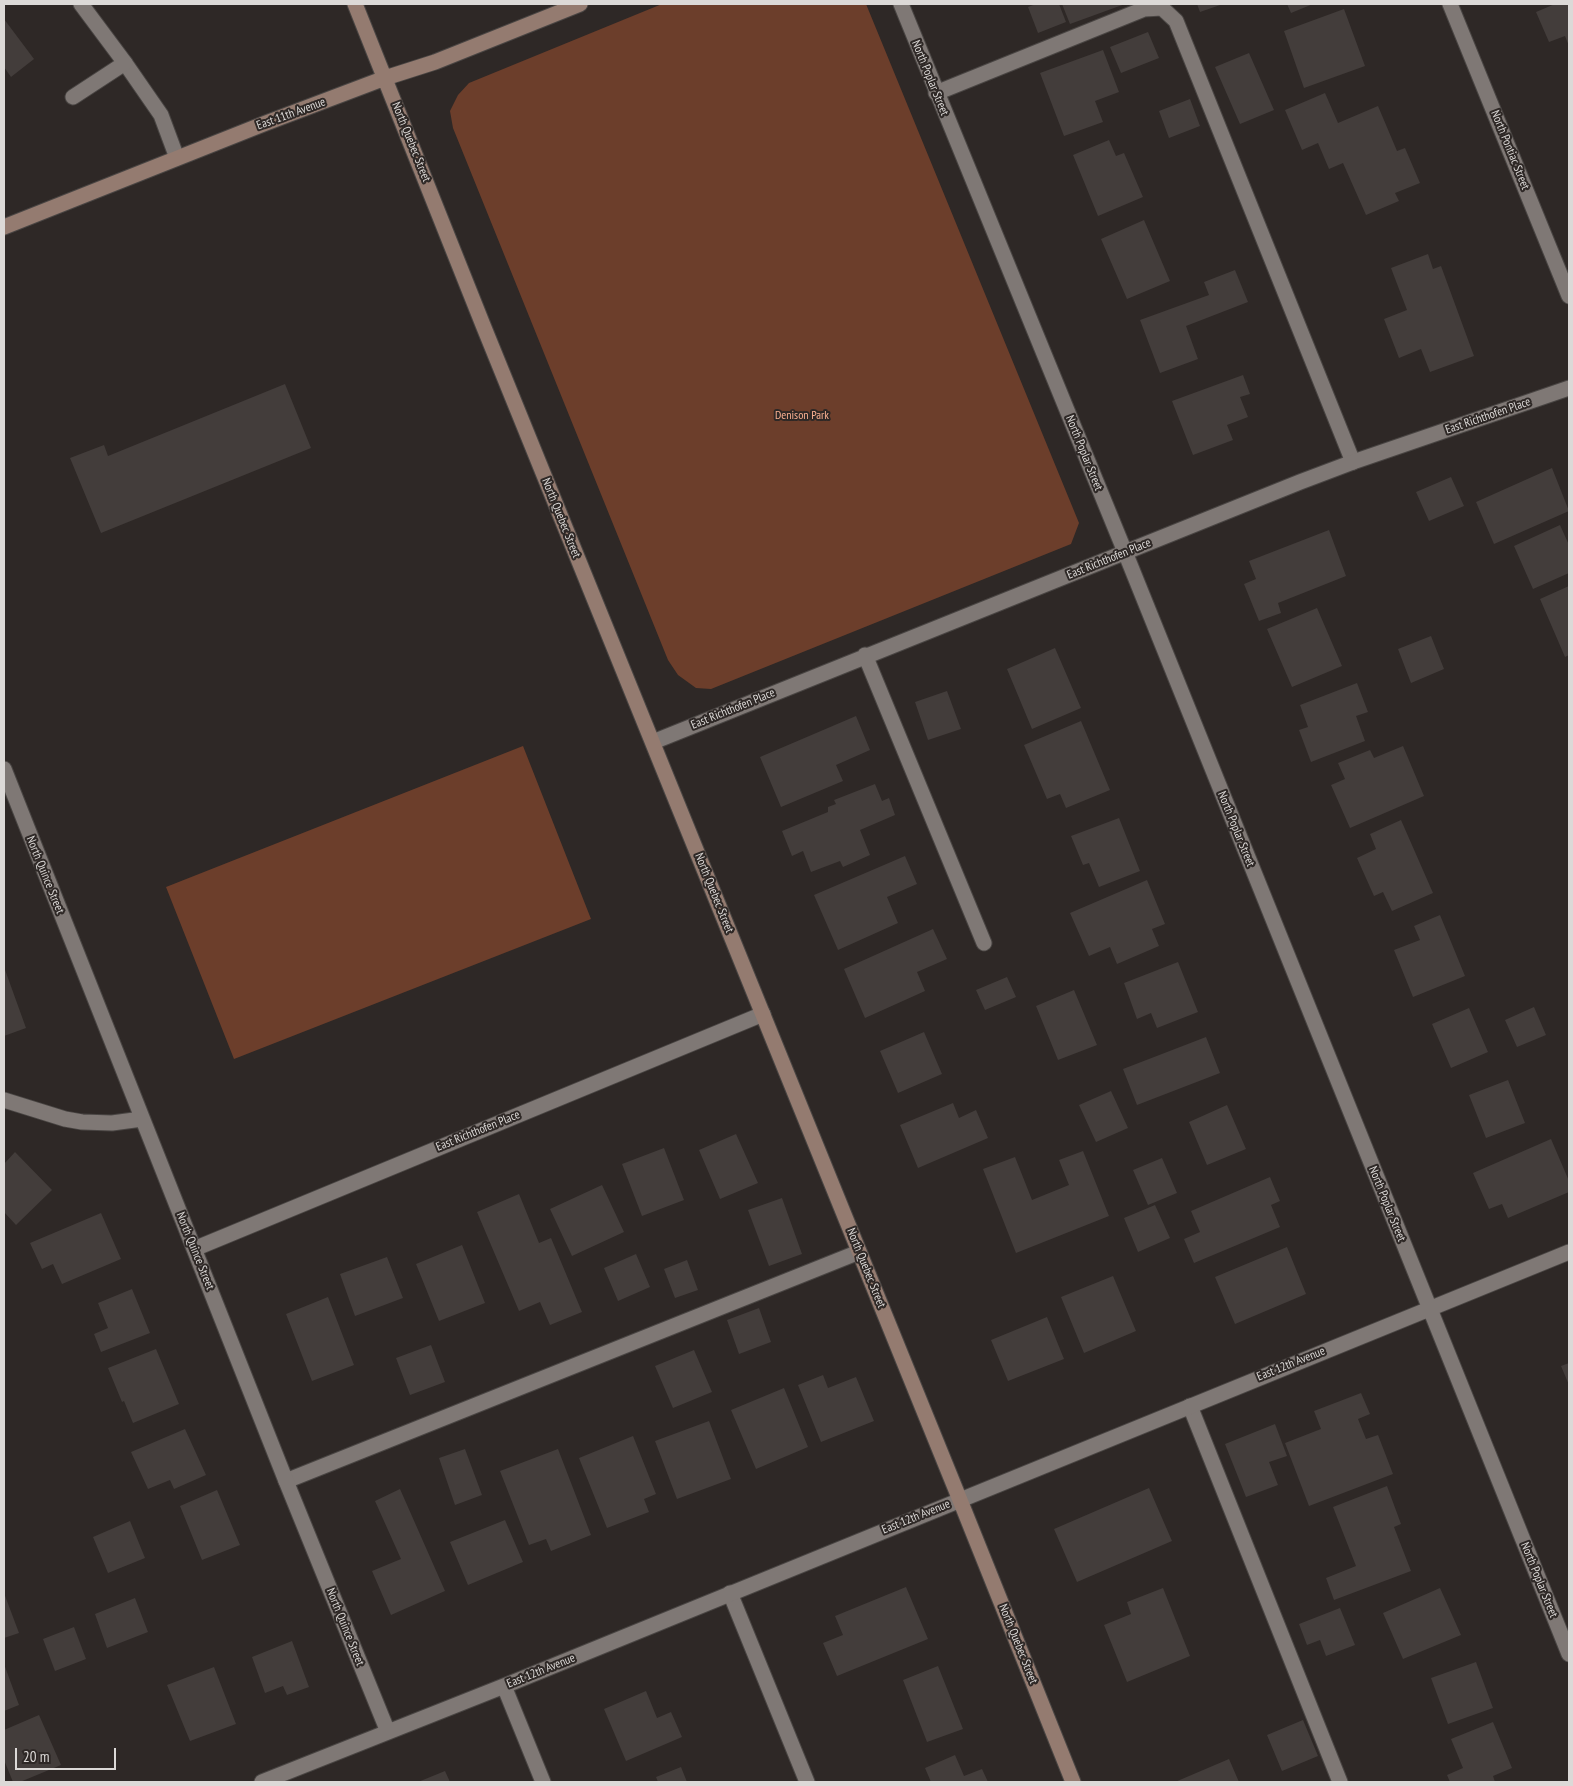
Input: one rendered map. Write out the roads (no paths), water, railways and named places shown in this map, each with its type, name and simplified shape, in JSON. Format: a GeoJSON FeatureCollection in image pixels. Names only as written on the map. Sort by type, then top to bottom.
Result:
{"type":"FeatureCollection","features":[{"type":"Feature","properties":{"kind":"main road","name":"North Quebec Street"},"geometry":{"type":"LineString","coordinates":[[355,4],[1073,1782]]}},
{"type":"Feature","properties":{"kind":"main road","name":"East 11th Avenue"},"geometry":{"type":"LineString","coordinates":[[4,228],[266,123],[385,78],[435,62],[580,4]]}},
{"type":"Feature","properties":{"kind":"street"},"geometry":{"type":"LineString","coordinates":[[81,4],[161,115],[177,158]]}},
{"type":"Feature","properties":{"kind":"street","name":"North Poplar Street"},"geometry":{"type":"LineString","coordinates":[[900,4],[1125,552],[1569,1654]]}},
{"type":"Feature","properties":{"kind":"street","name":"North Pontiac Street"},"geometry":{"type":"LineString","coordinates":[[1450,4],[1569,296]]}},
{"type":"Feature","properties":{"kind":"street"},"geometry":{"type":"LineString","coordinates":[[936,93],[1144,9],[1162,8],[1176,22],[1353,462]]}},
{"type":"Feature","properties":{"kind":"street"},"geometry":{"type":"LineString","coordinates":[[73,97],[125,63]]}},
{"type":"Feature","properties":{"kind":"street","name":"East Richthofen Place"},"geometry":{"type":"LineString","coordinates":[[653,742],[865,655],[1353,462],[1569,388]]}},
{"type":"Feature","properties":{"kind":"street"},"geometry":{"type":"LineString","coordinates":[[865,655],[984,943]]}},
{"type":"Feature","properties":{"kind":"street","name":"North Quince Street"},"geometry":{"type":"LineString","coordinates":[[4,769],[286,1481],[388,1732]]}},
{"type":"Feature","properties":{"kind":"street","name":"East Richthofen Place"},"geometry":{"type":"LineString","coordinates":[[194,1248],[763,1014]]}},
{"type":"Feature","properties":{"kind":"street"},"geometry":{"type":"LineString","coordinates":[[4,1100],[65,1119],[82,1122],[106,1123],[142,1119]]}},
{"type":"Feature","properties":{"kind":"street"},"geometry":{"type":"LineString","coordinates":[[286,1481],[859,1252]]}},
{"type":"Feature","properties":{"kind":"street","name":"East 12th Avenue"},"geometry":{"type":"LineString","coordinates":[[269,1781],[1569,1252]]}},
{"type":"Feature","properties":{"kind":"street"},"geometry":{"type":"LineString","coordinates":[[1190,1406],[1340,1782]]}},
{"type":"Feature","properties":{"kind":"street"},"geometry":{"type":"LineString","coordinates":[[730,1593],[807,1782]]}},
{"type":"Feature","properties":{"kind":"street"},"geometry":{"type":"LineString","coordinates":[[504,1686],[543,1782]]}},
{"type":"Feature","properties":{"kind":"park label","name":"Denison Park"},"geometry":{"type":"Point","coordinates":[802,416]}}]}
